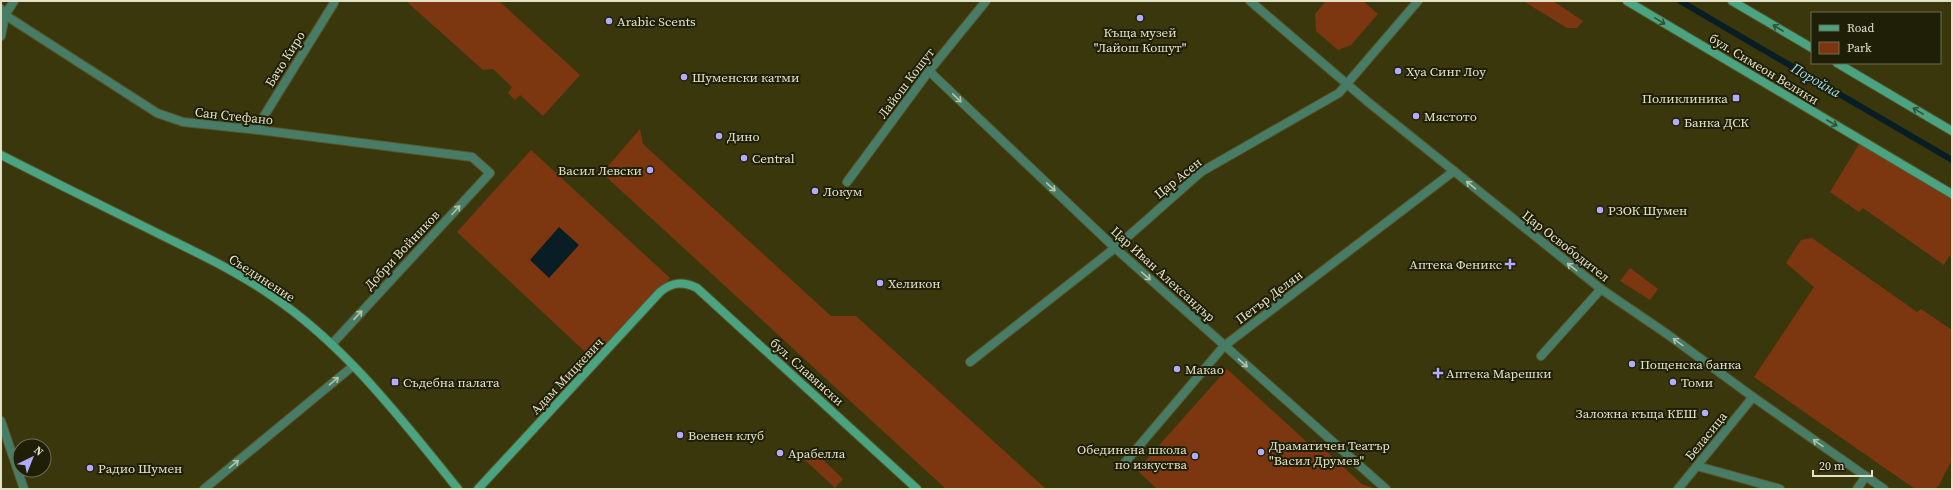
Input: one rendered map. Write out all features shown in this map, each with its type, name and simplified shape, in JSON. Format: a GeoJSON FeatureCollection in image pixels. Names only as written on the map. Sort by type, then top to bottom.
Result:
{"type":"FeatureCollection","features":[{"type":"Feature","properties":{"kind":"street"},"geometry":{"type":"LineString","coordinates":[[1,36],[3,12],[14,1]]}},
{"type":"Feature","properties":{"kind":"street","name":"Лайош Кошут"},"geometry":{"type":"LineString","coordinates":[[847,182],[929,71],[986,1]]}},
{"type":"Feature","properties":{"kind":"street","name":"Цар Освободител"},"geometry":{"type":"LineString","coordinates":[[1250,1],[1347,85],[1601,290],[1667,334],[1753,397],[1884,489]]}},
{"type":"Feature","properties":{"kind":"street","name":"Цар Асен"},"geometry":{"type":"LineString","coordinates":[[970,362],[1115,248],[1201,172],[1339,93],[1418,1]]}},
{"type":"Feature","properties":{"kind":"street","name":"бул. Симеон Велики"},"geometry":{"type":"LineString","coordinates":[[1627,1],[1952,194]]}},
{"type":"Feature","properties":{"kind":"street"},"geometry":{"type":"LineString","coordinates":[[1732,1],[1811,47]]}},
{"type":"Feature","properties":{"kind":"street","name":"Бачо Киро"},"geometry":{"type":"LineString","coordinates":[[259,130],[264,116],[334,3]]}},
{"type":"Feature","properties":{"kind":"street","name":"Сан Стефано"},"geometry":{"type":"LineString","coordinates":[[3,12],[157,113],[183,122],[472,157],[490,173]]}},
{"type":"Feature","properties":{"kind":"street"},"geometry":{"type":"LineString","coordinates":[[1839,64],[1952,131]]}},
{"type":"Feature","properties":{"kind":"street","name":"Цар Иван Александър"},"geometry":{"type":"LineString","coordinates":[[929,71],[1115,248],[1386,489]]}},
{"type":"Feature","properties":{"kind":"street","name":"Съединение"},"geometry":{"type":"LineString","coordinates":[[1,155],[236,272],[273,296],[332,344],[409,428],[458,489]]}},
{"type":"Feature","properties":{"kind":"street","name":"Петър Делян"},"geometry":{"type":"LineString","coordinates":[[1122,466],[1224,346],[1454,171]]}},
{"type":"Feature","properties":{"kind":"street","name":"Добри Войников"},"geometry":{"type":"LineString","coordinates":[[332,344],[490,173]]}},
{"type":"Feature","properties":{"kind":"street","name":"Адам Мицкевич"},"geometry":{"type":"LineString","coordinates":[[478,489],[660,292],[667,285],[676,283]]}},
{"type":"Feature","properties":{"kind":"street","name":"бул. Славянски"},"geometry":{"type":"LineString","coordinates":[[676,283],[685,283],[697,288],[917,489]]}},
{"type":"Feature","properties":{"kind":"street"},"geometry":{"type":"LineString","coordinates":[[1541,356],[1601,290]]}},
{"type":"Feature","properties":{"kind":"street"},"geometry":{"type":"LineString","coordinates":[[204,489],[353,366]]}},
{"type":"Feature","properties":{"kind":"street","name":"Беласица"},"geometry":{"type":"LineString","coordinates":[[1678,489],[1753,397]]}},
{"type":"Feature","properties":{"kind":"street"},"geometry":{"type":"LineString","coordinates":[[1,421],[24,489]]}},
{"type":"Feature","properties":{"kind":"street"},"geometry":{"type":"LineString","coordinates":[[1697,466],[1780,489]]}},
{"type":"Feature","properties":{"kind":"street"},"geometry":{"type":"LineString","coordinates":[[1857,489],[1866,476]]}},
{"type":"Feature","properties":{"kind":"green space"},"geometry":{"type":"Polygon","coordinates":[[[406,1],[499,1],[580,75],[543,116],[520,95],[515,100],[508,93],[512,87],[493,69],[483,70],[406,1]]]}},
{"type":"Feature","properties":{"kind":"green space"},"geometry":{"type":"Polygon","coordinates":[[[1326,1],[1363,1],[1378,14],[1351,45],[1338,50],[1316,31],[1315,14],[1326,1]]]}},
{"type":"Feature","properties":{"kind":"green space"},"geometry":{"type":"Polygon","coordinates":[[[1523,1],[1553,1],[1583,21],[1577,28],[1567,28],[1523,1]]]}},
{"type":"Feature","properties":{"kind":"green space"},"geometry":{"type":"Polygon","coordinates":[[[640,129],[643,144],[831,316],[856,316],[1046,489],[946,489],[602,173],[640,129]]]}},
{"type":"Feature","properties":{"kind":"green space"},"geometry":{"type":"Polygon","coordinates":[[[1861,141],[1952,194],[1952,257],[1949,256],[1944,265],[1863,208],[1859,212],[1830,192],[1861,141]]]}},
{"type":"Feature","properties":{"kind":"green space"},"geometry":{"type":"Polygon","coordinates":[[[531,150],[670,278],[660,292],[596,362],[457,232],[531,150]]]}},
{"type":"Feature","properties":{"kind":"green space"},"geometry":{"type":"Polygon","coordinates":[[[1812,238],[1917,312],[1921,309],[1952,330],[1952,460],[1939,485],[1935,489],[1915,489],[1754,377],[1814,287],[1786,263],[1801,240],[1812,238]]]}},
{"type":"Feature","properties":{"kind":"green space"},"geometry":{"type":"Polygon","coordinates":[[[1630,268],[1658,289],[1650,300],[1620,281],[1630,268]]]}},
{"type":"Feature","properties":{"kind":"green space"},"geometry":{"type":"Polygon","coordinates":[[[1227,369],[1309,444],[1314,440],[1362,484],[1376,489],[1157,489],[1137,470],[1227,369]]]}},
{"type":"Feature","properties":{"kind":"green space"},"geometry":{"type":"Polygon","coordinates":[[[814,451],[843,479],[835,488],[805,460],[814,451]]]}},
{"type":"Feature","properties":{"kind":"water"},"geometry":{"type":"Polygon","coordinates":[[[559,227],[579,245],[549,278],[530,260],[559,227]]]}},
{"type":"Feature","properties":{"kind":"waterway","name":"Поройна"},"geometry":{"type":"LineString","coordinates":[[1680,1],[1952,160]]}},
{"type":"Feature","properties":{"kind":"place","name":"Къща музей \"Лайош Кошут\""},"geometry":{"type":"Point","coordinates":[1140,18]}},
{"type":"Feature","properties":{"kind":"place","name":"Arabic Scents"},"geometry":{"type":"Point","coordinates":[609,21]}},
{"type":"Feature","properties":{"kind":"place","name":"Хуа Синг Лоу"},"geometry":{"type":"Point","coordinates":[1398,71]}},
{"type":"Feature","properties":{"kind":"place","name":"Шуменски катми"},"geometry":{"type":"Point","coordinates":[684,77]}},
{"type":"Feature","properties":{"kind":"place","name":"Поликлиника"},"geometry":{"type":"Point","coordinates":[1736,98]}},
{"type":"Feature","properties":{"kind":"place","name":"Мястото"},"geometry":{"type":"Point","coordinates":[1416,116]}},
{"type":"Feature","properties":{"kind":"place","name":"Банка ДСК"},"geometry":{"type":"Point","coordinates":[1676,122]}},
{"type":"Feature","properties":{"kind":"place","name":"Дино"},"geometry":{"type":"Point","coordinates":[719,136]}},
{"type":"Feature","properties":{"kind":"place","name":"Central"},"geometry":{"type":"Point","coordinates":[744,158]}},
{"type":"Feature","properties":{"kind":"place","name":"Васил Левски"},"geometry":{"type":"Point","coordinates":[650,170]}},
{"type":"Feature","properties":{"kind":"place","name":"Локум"},"geometry":{"type":"Point","coordinates":[815,191]}},
{"type":"Feature","properties":{"kind":"place","name":"РЗОК Шумен"},"geometry":{"type":"Point","coordinates":[1600,210]}},
{"type":"Feature","properties":{"kind":"place","name":"Аптека Феникс"},"geometry":{"type":"Point","coordinates":[1510,264]}},
{"type":"Feature","properties":{"kind":"place","name":"Хеликон"},"geometry":{"type":"Point","coordinates":[880,283]}},
{"type":"Feature","properties":{"kind":"place","name":"Пощенска банка"},"geometry":{"type":"Point","coordinates":[1632,364]}},
{"type":"Feature","properties":{"kind":"place","name":"Макао"},"geometry":{"type":"Point","coordinates":[1177,369]}},
{"type":"Feature","properties":{"kind":"place","name":"Аптека Марешки"},"geometry":{"type":"Point","coordinates":[1438,373]}},
{"type":"Feature","properties":{"kind":"place","name":"Съдебна палата"},"geometry":{"type":"Point","coordinates":[395,382]}},
{"type":"Feature","properties":{"kind":"place","name":"Томи"},"geometry":{"type":"Point","coordinates":[1673,382]}},
{"type":"Feature","properties":{"kind":"place","name":"Заложна къща КЕШ"},"geometry":{"type":"Point","coordinates":[1705,413]}},
{"type":"Feature","properties":{"kind":"place","name":"Военен клуб"},"geometry":{"type":"Point","coordinates":[680,435]}},
{"type":"Feature","properties":{"kind":"place","name":"Драматичен Театър \"Васил Друмев\""},"geometry":{"type":"Point","coordinates":[1261,452]}},
{"type":"Feature","properties":{"kind":"place","name":"Арабелла"},"geometry":{"type":"Point","coordinates":[780,453]}},
{"type":"Feature","properties":{"kind":"place","name":"Обединена школа по изкуства"},"geometry":{"type":"Point","coordinates":[1195,456]}},
{"type":"Feature","properties":{"kind":"place","name":"Радио Шумен"},"geometry":{"type":"Point","coordinates":[90,468]}}]}
